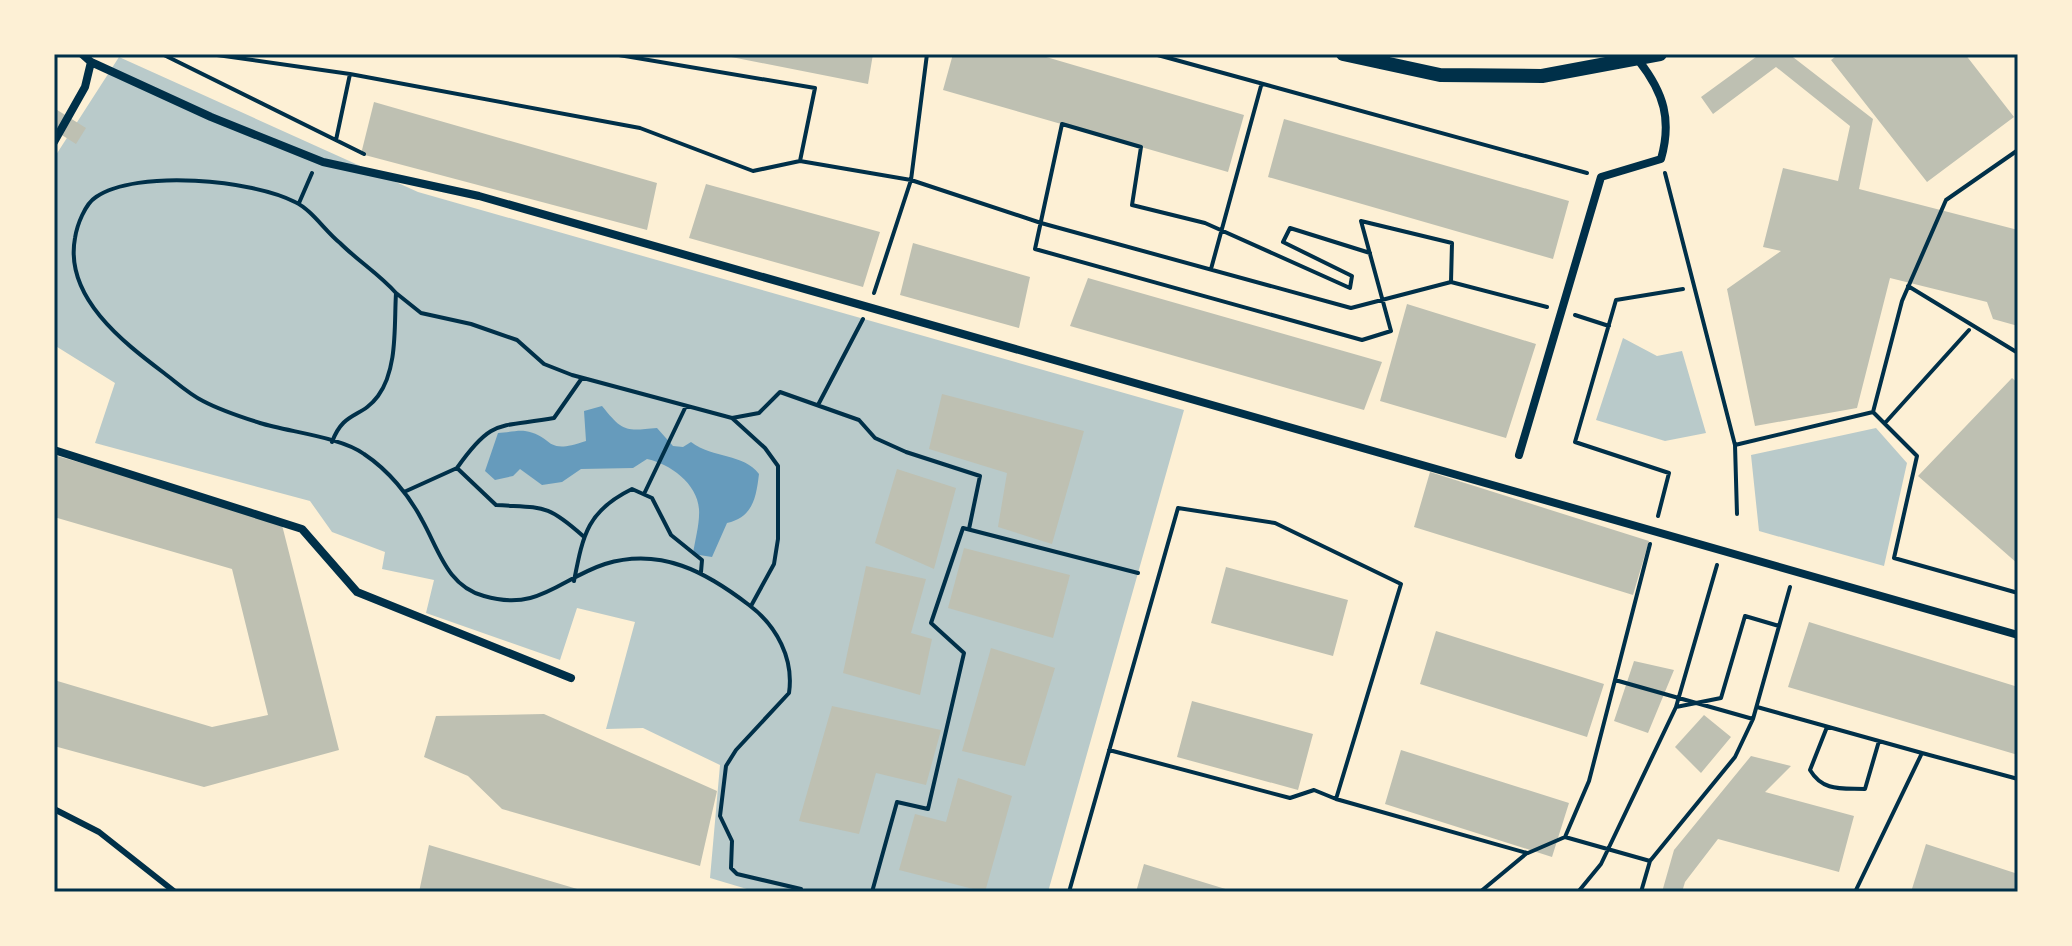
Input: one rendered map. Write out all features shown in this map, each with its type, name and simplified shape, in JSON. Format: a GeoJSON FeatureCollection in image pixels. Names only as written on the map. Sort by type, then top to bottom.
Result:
{"type":"FeatureCollection","features":[{"type":"Feature","properties":{"kind":"street"},"geometry":{"type":"LineString","coordinates":[[82,54],[91,62],[211,117],[318,160],[479,196],[2018,635]]}},
{"type":"Feature","properties":{"kind":"street"},"geometry":{"type":"LineString","coordinates":[[1343,54],[1440,75],[1542,76],[1639,61],[1660,54]]}},
{"type":"Feature","properties":{"kind":"street"},"geometry":{"type":"LineString","coordinates":[[1519,455],[1601,177],[1661,159],[1669,129],[1654,80],[1639,61]]}},
{"type":"Feature","properties":{"kind":"street"},"geometry":{"type":"LineString","coordinates":[[54,142],[85,87],[91,62]]}},
{"type":"Feature","properties":{"kind":"street"},"geometry":{"type":"LineString","coordinates":[[54,450],[302,529],[357,592],[571,678]]}},
{"type":"Feature","properties":{"kind":"lane"},"geometry":{"type":"LineString","coordinates":[[54,809],[99,832],[175,892]]}},
{"type":"Feature","properties":{"kind":"path"},"geometry":{"type":"LineString","coordinates":[[162,54],[377,160]]}},
{"type":"Feature","properties":{"kind":"path"},"geometry":{"type":"LineString","coordinates":[[210,54],[350,74],[640,128],[753,171],[800,161],[911,180],[1041,223],[1351,308],[1451,282],[1609,326]]}},
{"type":"Feature","properties":{"kind":"path"},"geometry":{"type":"LineString","coordinates":[[613,54],[815,88],[800,161]]}},
{"type":"Feature","properties":{"kind":"path"},"geometry":{"type":"LineString","coordinates":[[818,405],[870,306],[911,180],[927,54]]}},
{"type":"Feature","properties":{"kind":"path"},"geometry":{"type":"LineString","coordinates":[[1154,54],[1261,86],[1601,177]]}},
{"type":"Feature","properties":{"kind":"path"},"geometry":{"type":"LineString","coordinates":[[336,140],[350,74]]}},
{"type":"Feature","properties":{"kind":"path"},"geometry":{"type":"LineString","coordinates":[[1211,269],[1261,86]]}},
{"type":"Feature","properties":{"kind":"path"},"geometry":{"type":"LineString","coordinates":[[1370,253],[1290,228],[1283,242],[1352,276],[1350,288],[1222,231],[1132,205],[1141,147],[1062,124],[1035,249],[1362,340],[1391,331],[1370,253],[1361,221],[1452,243],[1451,282]]}},
{"type":"Feature","properties":{"kind":"path"},"geometry":{"type":"LineString","coordinates":[[1873,412],[1908,286],[1946,200],[2018,150]]}},
{"type":"Feature","properties":{"kind":"path"},"geometry":{"type":"LineString","coordinates":[[1661,159],[1735,445],[1737,514]]}},
{"type":"Feature","properties":{"kind":"path"},"geometry":{"type":"LineString","coordinates":[[299,203],[318,160]]}},
{"type":"Feature","properties":{"kind":"path"},"geometry":{"type":"LineString","coordinates":[[800,892],[801,889],[737,874],[731,868],[732,841],[720,816],[726,766],[736,750],[785,699],[791,679],[789,660],[779,638],[751,606],[701,572],[675,561],[643,559],[605,564],[540,598],[518,601],[485,597],[467,589],[452,578],[404,492],[363,453],[256,422],[202,401],[119,340],[88,299],[76,272],[74,240],[81,217],[94,198],[120,185],[223,181],[263,188],[299,203],[421,313],[471,324],[517,340],[544,364],[732,418],[759,413],[780,392],[859,420],[875,438],[906,452],[980,476],[969,529]]}},
{"type":"Feature","properties":{"kind":"path"},"geometry":{"type":"LineString","coordinates":[[1908,286],[2018,353]]}},
{"type":"Feature","properties":{"kind":"path"},"geometry":{"type":"LineString","coordinates":[[1565,837],[1589,781],[1669,473],[1575,442],[1616,300],[1683,289]]}},
{"type":"Feature","properties":{"kind":"path"},"geometry":{"type":"LineString","coordinates":[[332,442],[340,422],[377,398],[390,377],[396,293]]}},
{"type":"Feature","properties":{"kind":"path"},"geometry":{"type":"LineString","coordinates":[[1885,423],[1969,330]]}},
{"type":"Feature","properties":{"kind":"path"},"geometry":{"type":"LineString","coordinates":[[404,492],[457,468],[476,441],[492,428],[509,422],[554,418],[582,377]]}},
{"type":"Feature","properties":{"kind":"path"},"geometry":{"type":"LineString","coordinates":[[644,494],[686,406]]}},
{"type":"Feature","properties":{"kind":"path"},"geometry":{"type":"LineString","coordinates":[[1735,445],[1873,412]]}},
{"type":"Feature","properties":{"kind":"path"},"geometry":{"type":"LineString","coordinates":[[1873,412],[1917,456],[1894,558],[2018,593]]}},
{"type":"Feature","properties":{"kind":"path"},"geometry":{"type":"LineString","coordinates":[[732,418],[765,448],[778,466],[778,539],[774,564],[751,606]]}},
{"type":"Feature","properties":{"kind":"path"},"geometry":{"type":"LineString","coordinates":[[457,468],[496,505],[534,505],[551,510],[583,537]]}},
{"type":"Feature","properties":{"kind":"path"},"geometry":{"type":"LineString","coordinates":[[574,581],[583,537],[602,507],[632,489],[652,498],[671,535],[702,560],[701,572]]}},
{"type":"Feature","properties":{"kind":"path"},"geometry":{"type":"LineString","coordinates":[[1069,892],[1178,508],[1275,523],[1401,584],[1336,799]]}},
{"type":"Feature","properties":{"kind":"path"},"geometry":{"type":"LineString","coordinates":[[1658,515],[1672,520]]}},
{"type":"Feature","properties":{"kind":"path"},"geometry":{"type":"LineString","coordinates":[[872,892],[897,802],[928,809],[964,653],[931,623],[963,528],[1138,573]]}},
{"type":"Feature","properties":{"kind":"path"},"geometry":{"type":"LineString","coordinates":[[1578,892],[1601,864],[1676,707],[1722,550]]}},
{"type":"Feature","properties":{"kind":"path"},"geometry":{"type":"LineString","coordinates":[[1641,892],[1650,861],[1735,757],[1757,707],[1795,571]]}},
{"type":"Feature","properties":{"kind":"path"},"geometry":{"type":"LineString","coordinates":[[1676,707],[1721,698],[1745,616],[1779,626]]}},
{"type":"Feature","properties":{"kind":"path"},"geometry":{"type":"LineString","coordinates":[[1615,680],[1753,719]]}},
{"type":"Feature","properties":{"kind":"path"},"geometry":{"type":"LineString","coordinates":[[1757,707],[2018,779]]}},
{"type":"Feature","properties":{"kind":"path"},"geometry":{"type":"LineString","coordinates":[[1827,727],[1810,770],[1817,782],[1829,787],[1865,789],[1879,741]]}},
{"type":"Feature","properties":{"kind":"path"},"geometry":{"type":"LineString","coordinates":[[1109,750],[1290,798],[1314,790],[1527,853]]}},
{"type":"Feature","properties":{"kind":"path"},"geometry":{"type":"LineString","coordinates":[[1855,892],[1922,753]]}},
{"type":"Feature","properties":{"kind":"path"},"geometry":{"type":"LineString","coordinates":[[1480,892],[1527,853],[1565,837],[1650,861]]}},
{"type":"Feature","properties":{"kind":"shaded area"},"geometry":{"type":"Polygon","coordinates":[[[119,57],[418,192],[1184,410],[1048,892],[757,892],[710,878],[720,765],[643,728],[606,729],[635,622],[577,608],[560,660],[426,613],[434,580],[382,569],[385,552],[332,532],[310,501],[95,443],[115,383],[54,345],[54,158],[119,57]]]}},
{"type":"Feature","properties":{"kind":"shaded area"},"geometry":{"type":"Polygon","coordinates":[[[1623,338],[1657,356],[1682,351],[1706,433],[1665,441],[1596,420],[1623,338]]]}},
{"type":"Feature","properties":{"kind":"shaded area"},"geometry":{"type":"Polygon","coordinates":[[[1876,428],[1907,463],[1884,566],[1759,531],[1751,455],[1876,428]]]}},
{"type":"Feature","properties":{"kind":"water"},"geometry":{"type":"Polygon","coordinates":[[[602,406],[625,428],[657,428],[673,446],[683,447],[691,442],[737,459],[759,474],[752,505],[743,516],[727,523],[712,557],[693,554],[699,509],[693,491],[681,476],[656,462],[647,459],[633,468],[581,469],[562,482],[542,485],[520,469],[513,476],[495,480],[485,471],[498,433],[525,431],[556,446],[572,445],[586,441],[584,411],[602,406]]]}},
{"type":"Feature","properties":{"kind":"building"},"geometry":{"type":"Polygon","coordinates":[[[716,54],[873,54],[868,84],[716,54]]]}},
{"type":"Feature","properties":{"kind":"building"},"geometry":{"type":"Polygon","coordinates":[[[953,54],[1036,54],[1244,115],[1228,172],[943,90],[953,54]]]}},
{"type":"Feature","properties":{"kind":"building"},"geometry":{"type":"Polygon","coordinates":[[[1760,54],[1789,54],[1873,119],[1859,189],[2018,230],[2018,326],[1993,319],[1987,302],[1890,278],[1857,408],[1755,426],[1727,289],[1781,251],[1763,247],[1783,168],[1838,181],[1850,126],[1776,67],[1713,114],[1701,97],[1760,54]]]}},
{"type":"Feature","properties":{"kind":"building"},"geometry":{"type":"Polygon","coordinates":[[[1839,54],[1965,54],[2014,117],[1927,182],[1831,60],[1839,54]]]}},
{"type":"Feature","properties":{"kind":"building"},"geometry":{"type":"Polygon","coordinates":[[[374,102],[657,183],[647,230],[361,154],[374,102]]]}},
{"type":"Feature","properties":{"kind":"building"},"geometry":{"type":"Polygon","coordinates":[[[54,108],[86,128],[76,144],[54,130],[54,108]]]}},
{"type":"Feature","properties":{"kind":"building"},"geometry":{"type":"Polygon","coordinates":[[[1284,119],[1569,201],[1553,259],[1268,177],[1284,119]]]}},
{"type":"Feature","properties":{"kind":"building"},"geometry":{"type":"Polygon","coordinates":[[[706,184],[880,232],[863,287],[689,238],[706,184]]]}},
{"type":"Feature","properties":{"kind":"building"},"geometry":{"type":"Polygon","coordinates":[[[913,243],[1030,277],[1019,328],[900,295],[913,243]]]}},
{"type":"Feature","properties":{"kind":"building"},"geometry":{"type":"Polygon","coordinates":[[[1088,278],[1382,362],[1364,410],[1070,326],[1088,278]]]}},
{"type":"Feature","properties":{"kind":"building"},"geometry":{"type":"Polygon","coordinates":[[[1407,304],[1536,344],[1506,438],[1380,401],[1407,304]]]}},
{"type":"Feature","properties":{"kind":"building"},"geometry":{"type":"Polygon","coordinates":[[[2012,378],[2018,383],[2018,564],[1918,476],[2012,378]]]}},
{"type":"Feature","properties":{"kind":"building"},"geometry":{"type":"Polygon","coordinates":[[[942,394],[1084,431],[1052,544],[998,527],[1007,473],[929,449],[942,394]]]}},
{"type":"Feature","properties":{"kind":"building"},"geometry":{"type":"Polygon","coordinates":[[[54,455],[281,521],[339,750],[204,787],[54,746],[54,680],[212,727],[268,715],[232,569],[54,517],[54,455]]]}},
{"type":"Feature","properties":{"kind":"building"},"geometry":{"type":"Polygon","coordinates":[[[897,469],[956,488],[934,569],[875,543],[897,469]]]}},
{"type":"Feature","properties":{"kind":"building"},"geometry":{"type":"Polygon","coordinates":[[[1430,472],[1649,541],[1633,595],[1414,527],[1430,472]]]}},
{"type":"Feature","properties":{"kind":"building"},"geometry":{"type":"Polygon","coordinates":[[[964,548],[1070,575],[1053,638],[948,608],[964,548]]]}},
{"type":"Feature","properties":{"kind":"building"},"geometry":{"type":"Polygon","coordinates":[[[866,566],[926,579],[911,633],[932,639],[920,695],[843,673],[866,566]]]}},
{"type":"Feature","properties":{"kind":"building"},"geometry":{"type":"Polygon","coordinates":[[[1226,567],[1348,600],[1333,656],[1211,623],[1226,567]]]}},
{"type":"Feature","properties":{"kind":"building"},"geometry":{"type":"Polygon","coordinates":[[[1809,622],[2018,687],[2018,755],[1788,687],[1809,622]]]}},
{"type":"Feature","properties":{"kind":"building"},"geometry":{"type":"Polygon","coordinates":[[[1436,631],[1604,684],[1587,737],[1420,684],[1436,631]]]}},
{"type":"Feature","properties":{"kind":"building"},"geometry":{"type":"Polygon","coordinates":[[[991,648],[1055,668],[1025,766],[962,751],[991,648]]]}},
{"type":"Feature","properties":{"kind":"building"},"geometry":{"type":"Polygon","coordinates":[[[1634,661],[1674,670],[1648,733],[1614,721],[1634,661]]]}},
{"type":"Feature","properties":{"kind":"building"},"geometry":{"type":"Polygon","coordinates":[[[1192,701],[1313,734],[1298,790],[1177,757],[1192,701]]]}},
{"type":"Feature","properties":{"kind":"building"},"geometry":{"type":"Polygon","coordinates":[[[832,706],[941,730],[926,785],[876,773],[859,834],[799,821],[832,706]]]}},
{"type":"Feature","properties":{"kind":"building"},"geometry":{"type":"Polygon","coordinates":[[[544,714],[717,791],[700,866],[502,809],[468,776],[424,757],[436,716],[544,714]]]}},
{"type":"Feature","properties":{"kind":"building"},"geometry":{"type":"Polygon","coordinates":[[[1704,715],[1731,737],[1701,773],[1675,747],[1704,715]]]}},
{"type":"Feature","properties":{"kind":"building"},"geometry":{"type":"Polygon","coordinates":[[[1401,750],[1569,803],[1552,857],[1385,804],[1401,750]]]}},
{"type":"Feature","properties":{"kind":"building"},"geometry":{"type":"Polygon","coordinates":[[[1751,756],[1791,766],[1765,792],[1854,816],[1839,872],[1718,839],[1685,882],[1682,892],[1662,892],[1674,850],[1751,756]]]}},
{"type":"Feature","properties":{"kind":"building"},"geometry":{"type":"Polygon","coordinates":[[[958,778],[1012,796],[985,892],[899,870],[915,814],[946,822],[958,778]]]}},
{"type":"Feature","properties":{"kind":"building"},"geometry":{"type":"Polygon","coordinates":[[[1926,844],[2018,874],[2018,892],[1911,892],[1926,844]]]}},
{"type":"Feature","properties":{"kind":"building"},"geometry":{"type":"Polygon","coordinates":[[[429,845],[584,891],[584,892],[419,892],[429,845]]]}},
{"type":"Feature","properties":{"kind":"building"},"geometry":{"type":"Polygon","coordinates":[[[1144,864],[1232,891],[1232,892],[1136,892],[1144,864]]]}}]}
